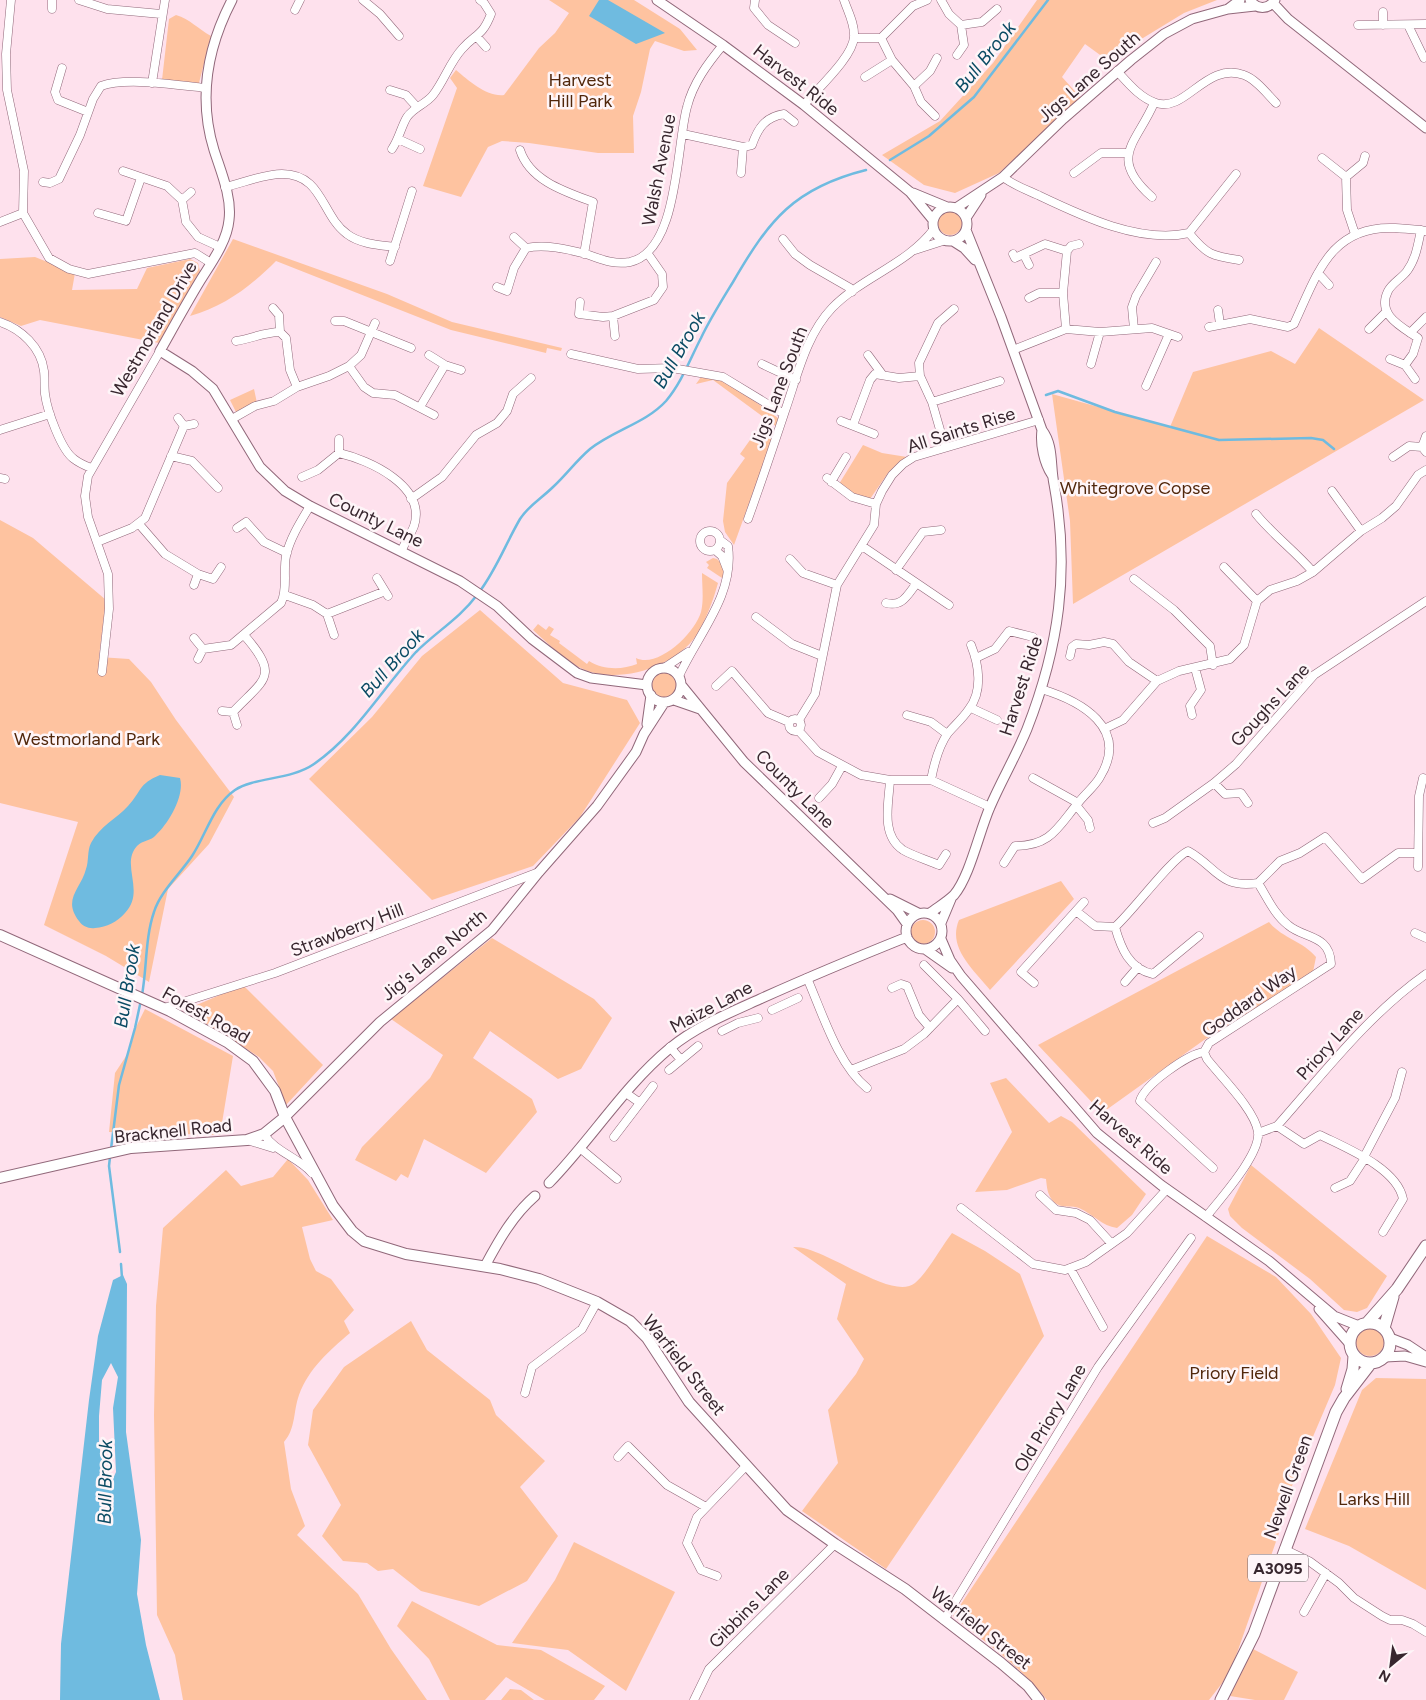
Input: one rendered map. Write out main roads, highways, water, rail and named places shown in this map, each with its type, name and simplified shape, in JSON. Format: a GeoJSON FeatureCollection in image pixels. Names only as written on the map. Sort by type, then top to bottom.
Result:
{"type":"FeatureCollection","features":[{"type":"Feature","properties":{"kind":"main road","name":"Forest Road"},"geometry":{"type":"LineString","coordinates":[[0,935],[164,1008],[227,1042],[253,1061],[275,1091],[285,1117]]}},
{"type":"Feature","properties":{"kind":"main road","name":"Bracknell Road"},"geometry":{"type":"LineString","coordinates":[[0,1178],[110,1153],[179,1143],[247,1140],[264,1134],[285,1117]]}},
{"type":"Feature","properties":{"kind":"main road","name":"Warfield Street"},"geometry":{"type":"LineString","coordinates":[[285,1117],[333,1206],[352,1231],[364,1241],[406,1254],[485,1266],[539,1279],[597,1302],[630,1321],[647,1338],[689,1402],[787,1510],[834,1544],[905,1589],[1001,1663],[1028,1686],[1039,1700]]}},
{"type":"Feature","properties":{"kind":"main road"},"geometry":{"type":"LineString","coordinates":[[1397,1289],[1387,1333],[1390,1346],[1385,1356],[1371,1363],[1363,1362],[1354,1356],[1350,1344],[1352,1333],[1397,1289],[1426,1246]]}},
{"type":"Feature","properties":{"kind":"main road"},"geometry":{"type":"LineString","coordinates":[[1363,1324],[1377,1324],[1387,1333]]}},
{"type":"Feature","properties":{"kind":"main road","name":"Newell Green"},"geometry":{"type":"LineString","coordinates":[[1225,1699],[1254,1634],[1324,1439],[1344,1398],[1353,1369],[1354,1356]]}},
{"type":"Feature","properties":{"kind":"main road","name":"Newell Green"},"geometry":{"type":"LineString","coordinates":[[1344,1398],[1371,1363]]}},
{"type":"Feature","properties":{"kind":"water"},"geometry":{"type":"Polygon","coordinates":[[[599,0],[608,0],[665,33],[636,44],[589,16],[599,0]]]}},
{"type":"Feature","properties":{"kind":"water"},"geometry":{"type":"Polygon","coordinates":[[[160,775],[180,778],[180,792],[171,816],[161,830],[154,837],[139,844],[132,853],[131,870],[134,887],[131,905],[119,919],[111,924],[95,928],[86,927],[80,923],[74,913],[72,900],[84,876],[91,843],[103,827],[128,806],[144,785],[160,775]]]}},
{"type":"Feature","properties":{"kind":"water"},"geometry":{"type":"Polygon","coordinates":[[[123,1275],[127,1284],[126,1432],[141,1540],[137,1594],[146,1645],[160,1700],[60,1700],[61,1644],[89,1400],[98,1336],[113,1280],[123,1275]],[[111,1363],[102,1380],[99,1416],[99,1445],[106,1478],[112,1481],[116,1472],[113,1408],[118,1377],[111,1363]]]}},
{"type":"Feature","properties":{"kind":"waterway","name":"Bull Brook"},"geometry":{"type":"LineString","coordinates":[[890,160],[929,136],[974,97],[1048,0]]}},
{"type":"Feature","properties":{"kind":"waterway","name":"Bull Brook"},"geometry":{"type":"LineString","coordinates":[[480,591],[520,519],[527,510],[549,491],[590,449],[658,409],[672,394],[720,303],[746,260],[772,224],[802,197],[820,186],[841,177],[866,170]]}},
{"type":"Feature","properties":{"kind":"waterway"},"geometry":{"type":"LineString","coordinates":[[1046,395],[1058,391],[1115,412],[1219,440],[1311,438],[1323,440],[1334,449]]}},
{"type":"Feature","properties":{"kind":"waterway","name":"Bull Brook"},"geometry":{"type":"LineString","coordinates":[[142,995],[149,932],[154,912],[165,890],[192,856],[215,812],[227,796],[243,786],[305,769],[329,752],[356,726],[416,652],[456,618],[477,595]]}},
{"type":"Feature","properties":{"kind":"waterway","name":"Bull Brook"},"geometry":{"type":"LineString","coordinates":[[111,1149],[119,1085],[141,1000]]}},
{"type":"Feature","properties":{"kind":"waterway","name":"Bull Brook"},"geometry":{"type":"LineString","coordinates":[[110,1157],[109,1166],[120,1252]]}},
{"type":"Feature","properties":{"kind":"waterway","name":"Bull Brook"},"geometry":{"type":"LineString","coordinates":[[121,1264],[122,1278]]}},
{"type":"Feature","properties":{"kind":"park label","name":"Harvest Hill Park"},"geometry":{"type":"Point","coordinates":[580,90]}},
{"type":"Feature","properties":{"kind":"park label","name":"Whitegrove Copse"},"geometry":{"type":"Point","coordinates":[1135,488]}},
{"type":"Feature","properties":{"kind":"park label","name":"Westmorland Park"},"geometry":{"type":"Point","coordinates":[87,739]}},
{"type":"Feature","properties":{"kind":"park label","name":"Priory Field"},"geometry":{"type":"Point","coordinates":[1234,1373]}},
{"type":"Feature","properties":{"kind":"park label","name":"Larks Hill"},"geometry":{"type":"Point","coordinates":[1374,1499]}}]}
